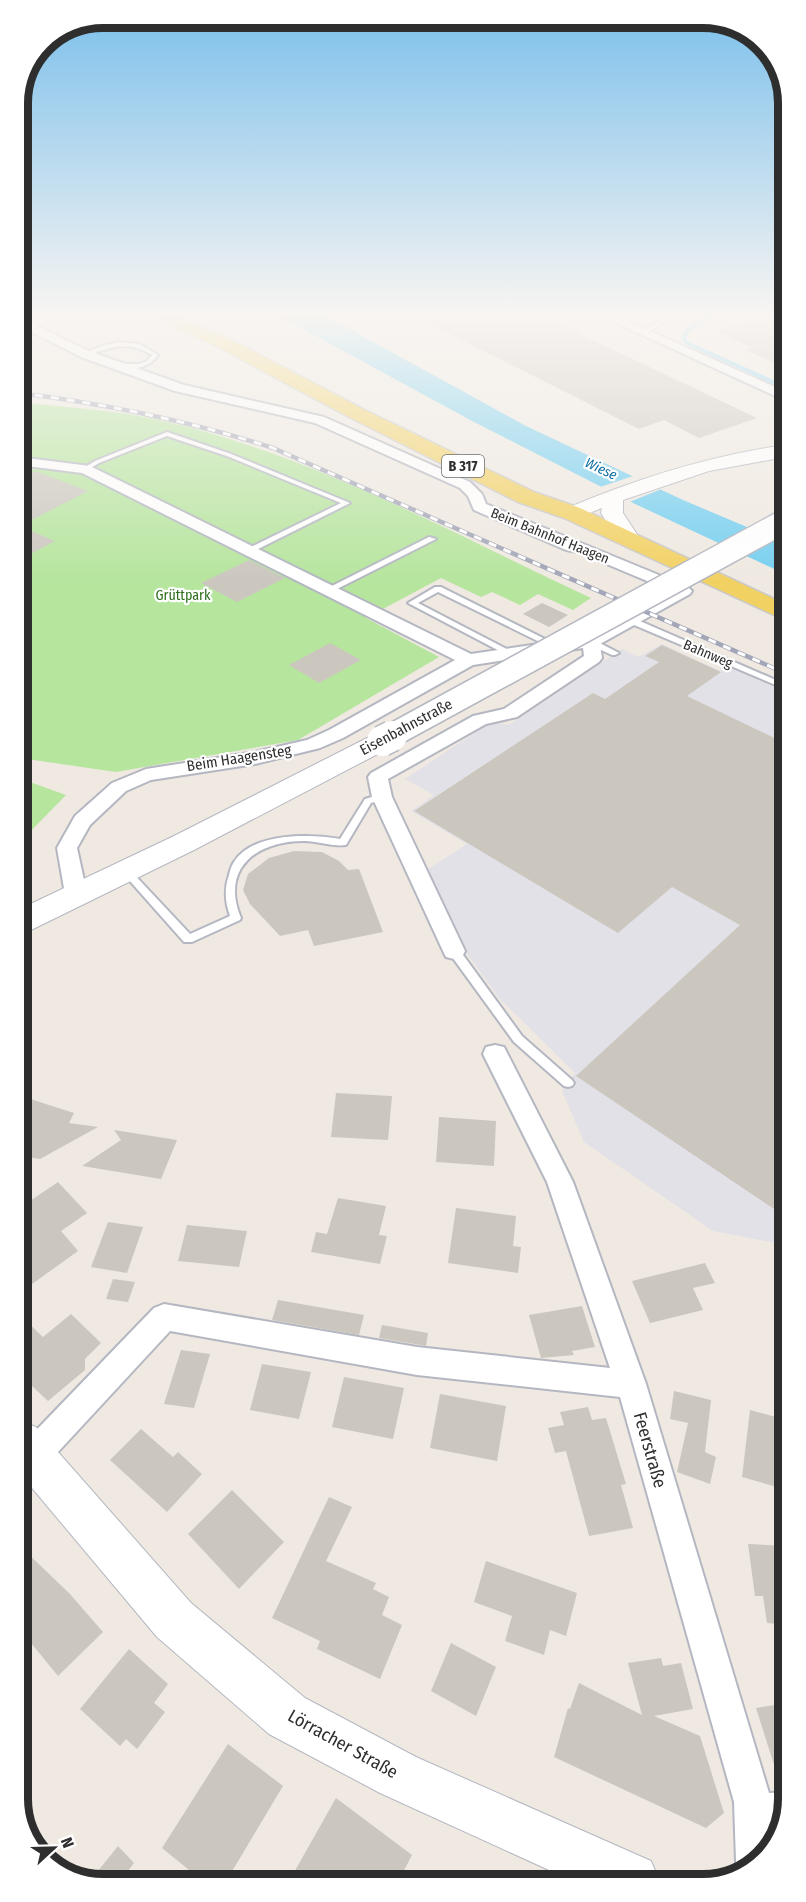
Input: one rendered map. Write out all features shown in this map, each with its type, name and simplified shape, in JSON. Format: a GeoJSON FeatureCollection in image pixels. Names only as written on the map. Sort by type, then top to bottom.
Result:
{"type":"FeatureCollection","features":[{"type":"Feature","properties":{"kind":"main road","name":"B 317"},"geometry":{"type":"LineString","coordinates":[[343,405],[526,496],[572,513],[778,610]]}},
{"type":"Feature","properties":{"kind":"main road","name":"B 317"},"geometry":{"type":"LineString","coordinates":[[365,405],[526,483],[572,513]]}},
{"type":"Feature","properties":{"kind":"street","name":"Beim Bahnhof Haagen"},"geometry":{"type":"LineString","coordinates":[[253,405],[319,420],[465,484],[475,494],[479,507],[684,591]]}},
{"type":"Feature","properties":{"kind":"street"},"geometry":{"type":"LineString","coordinates":[[572,513],[607,502],[677,473],[733,458],[778,452]]}},
{"type":"Feature","properties":{"kind":"street"},"geometry":{"type":"LineString","coordinates":[[29,462],[85,470],[468,660]]}},
{"type":"Feature","properties":{"kind":"street"},"geometry":{"type":"LineString","coordinates":[[607,502],[615,520],[629,540]]}},
{"type":"Feature","properties":{"kind":"street","name":"Eisenbahnstraße"},"geometry":{"type":"LineString","coordinates":[[29,918],[382,741],[778,525]]}},
{"type":"Feature","properties":{"kind":"street","name":"Beim Haagensteg"},"geometry":{"type":"LineString","coordinates":[[76,894],[67,848],[82,821],[119,787],[146,775],[255,758],[313,744],[336,734],[468,660],[591,642],[684,591]]}},
{"type":"Feature","properties":{"kind":"street"},"geometry":{"type":"LineString","coordinates":[[454,951],[382,797],[378,777],[480,720],[510,713],[593,658],[591,642]]}},
{"type":"Feature","properties":{"kind":"street","name":"Feerstraße"},"geometry":{"type":"LineString","coordinates":[[495,1054],[560,1182],[631,1384],[749,1789],[769,1811],[759,1848]]}},
{"type":"Feature","properties":{"kind":"street","name":"Lörracher Straße"},"geometry":{"type":"LineString","coordinates":[[28,1451],[164,1317],[417,1361],[631,1384]]}},
{"type":"Feature","properties":{"kind":"street","name":"Lörracher Straße"},"geometry":{"type":"LineString","coordinates":[[28,1458],[174,1620],[286,1716],[398,1775],[618,1874]]}},
{"type":"Feature","properties":{"kind":"lane"},"geometry":{"type":"LineString","coordinates":[[85,470],[97,462],[167,434],[229,455],[347,502],[250,551]]}},
{"type":"Feature","properties":{"kind":"lane"},"geometry":{"type":"LineString","coordinates":[[328,590],[432,539]]}},
{"type":"Feature","properties":{"kind":"lane"},"geometry":{"type":"LineString","coordinates":[[514,654],[412,603],[438,589],[558,648]]}},
{"type":"Feature","properties":{"kind":"lane","name":"Bahnweg"},"geometry":{"type":"LineString","coordinates":[[630,621],[778,684]]}},
{"type":"Feature","properties":{"kind":"lane"},"geometry":{"type":"LineString","coordinates":[[591,642],[615,653]]}},
{"type":"Feature","properties":{"kind":"lane"},"geometry":{"type":"LineString","coordinates":[[125,870],[188,939],[236,918],[231,906],[230,889],[238,862],[254,850],[275,842],[300,837],[319,837],[343,843],[368,801],[382,797]]}},
{"type":"Feature","properties":{"kind":"lane"},"geometry":{"type":"LineString","coordinates":[[454,951],[518,1039],[568,1083]]}},
{"type":"Feature","properties":{"kind":"shaded area"},"geometry":{"type":"Polygon","coordinates":[[[662,644],[720,671],[727,666],[778,689],[778,1243],[713,1231],[584,1142],[562,1091],[575,1073],[499,998],[456,938],[425,871],[467,844],[411,811],[434,795],[405,779],[491,722],[509,725],[622,649],[638,657],[662,644]]]}},
{"type":"Feature","properties":{"kind":"green space","name":"Grüttpark"},"geometry":{"type":"Polygon","coordinates":[[[29,405],[113,412],[150,418],[223,437],[277,455],[384,499],[591,598],[573,610],[538,594],[520,605],[492,592],[481,597],[441,578],[366,618],[439,657],[298,740],[116,772],[29,759],[29,405]]]}},
{"type":"Feature","properties":{"kind":"green space"},"geometry":{"type":"Polygon","coordinates":[[[29,782],[66,795],[29,833],[29,782]]]}},
{"type":"Feature","properties":{"kind":"water","name":"Wiese"},"geometry":{"type":"Polygon","coordinates":[[[442,405],[487,405],[526,426],[683,500],[778,540],[778,571],[633,503],[442,405]]]}},
{"type":"Feature","properties":{"kind":"pier"},"geometry":{"type":"Polygon","coordinates":[[[636,475],[664,488],[627,503],[597,488],[636,475]]]}},
{"type":"Feature","properties":{"kind":"building"},"geometry":{"type":"Polygon","coordinates":[[[591,405],[729,405],[757,418],[699,438],[664,420],[639,429],[591,405]]]}},
{"type":"Feature","properties":{"kind":"building"},"geometry":{"type":"Polygon","coordinates":[[[35,471],[88,491],[29,521],[29,474],[35,471]]]}},
{"type":"Feature","properties":{"kind":"building"},"geometry":{"type":"Polygon","coordinates":[[[29,530],[55,541],[29,555],[29,530]]]}},
{"type":"Feature","properties":{"kind":"building"},"geometry":{"type":"Polygon","coordinates":[[[249,560],[285,578],[237,602],[201,583],[249,560]]]}},
{"type":"Feature","properties":{"kind":"building"},"geometry":{"type":"Polygon","coordinates":[[[542,603],[568,615],[549,627],[523,614],[542,603]]]}},
{"type":"Feature","properties":{"kind":"building"},"geometry":{"type":"Polygon","coordinates":[[[330,643],[361,660],[319,683],[289,665],[330,643]]]}},
{"type":"Feature","properties":{"kind":"building"},"geometry":{"type":"Polygon","coordinates":[[[662,645],[721,672],[687,696],[778,740],[778,1212],[576,1076],[740,925],[672,887],[618,933],[414,811],[593,693],[605,699],[659,662],[645,656],[662,645]]]}},
{"type":"Feature","properties":{"kind":"building"},"geometry":{"type":"Polygon","coordinates":[[[294,851],[322,852],[339,861],[348,870],[359,869],[383,932],[314,946],[308,930],[280,936],[250,904],[243,890],[248,874],[269,858],[294,851]]]}},
{"type":"Feature","properties":{"kind":"building"},"geometry":{"type":"Polygon","coordinates":[[[336,1093],[392,1096],[388,1140],[331,1137],[336,1093]]]}},
{"type":"Feature","properties":{"kind":"building"},"geometry":{"type":"Polygon","coordinates":[[[28,1098],[74,1113],[69,1123],[98,1127],[40,1159],[28,1157],[28,1098]]]}},
{"type":"Feature","properties":{"kind":"building"},"geometry":{"type":"Polygon","coordinates":[[[439,1117],[496,1121],[494,1166],[436,1162],[439,1117]]]}},
{"type":"Feature","properties":{"kind":"building"},"geometry":{"type":"Polygon","coordinates":[[[114,1130],[177,1140],[161,1179],[82,1166],[121,1140],[114,1130]]]}},
{"type":"Feature","properties":{"kind":"building"},"geometry":{"type":"Polygon","coordinates":[[[58,1182],[87,1213],[61,1231],[78,1251],[28,1287],[28,1202],[58,1182]]]}},
{"type":"Feature","properties":{"kind":"building"},"geometry":{"type":"Polygon","coordinates":[[[338,1198],[386,1206],[379,1235],[387,1236],[380,1264],[311,1252],[316,1232],[327,1234],[338,1198]]]}},
{"type":"Feature","properties":{"kind":"building"},"geometry":{"type":"Polygon","coordinates":[[[456,1208],[516,1216],[513,1246],[521,1247],[518,1273],[448,1263],[456,1208]]]}},
{"type":"Feature","properties":{"kind":"building"},"geometry":{"type":"Polygon","coordinates":[[[108,1222],[143,1227],[127,1273],[91,1267],[108,1222]]]}},
{"type":"Feature","properties":{"kind":"building"},"geometry":{"type":"Polygon","coordinates":[[[187,1225],[247,1231],[239,1267],[178,1261],[187,1225]]]}},
{"type":"Feature","properties":{"kind":"building"},"geometry":{"type":"Polygon","coordinates":[[[705,1263],[715,1283],[693,1288],[703,1310],[650,1323],[632,1281],[705,1263]]]}},
{"type":"Feature","properties":{"kind":"building"},"geometry":{"type":"Polygon","coordinates":[[[113,1279],[135,1282],[128,1302],[106,1299],[113,1279]]]}},
{"type":"Feature","properties":{"kind":"building"},"geometry":{"type":"Polygon","coordinates":[[[278,1300],[364,1315],[359,1335],[272,1320],[278,1300]]]}},
{"type":"Feature","properties":{"kind":"building"},"geometry":{"type":"Polygon","coordinates":[[[582,1306],[595,1347],[572,1351],[574,1355],[541,1358],[529,1315],[582,1306]]]}},
{"type":"Feature","properties":{"kind":"building"},"geometry":{"type":"Polygon","coordinates":[[[71,1314],[101,1343],[85,1359],[85,1370],[48,1401],[32,1386],[28,1386],[28,1323],[43,1337],[71,1314]]]}},
{"type":"Feature","properties":{"kind":"building"},"geometry":{"type":"Polygon","coordinates":[[[382,1325],[428,1333],[426,1346],[379,1338],[382,1325]]]}},
{"type":"Feature","properties":{"kind":"building"},"geometry":{"type":"Polygon","coordinates":[[[181,1350],[210,1354],[194,1408],[164,1404],[181,1350]]]}},
{"type":"Feature","properties":{"kind":"building"},"geometry":{"type":"Polygon","coordinates":[[[262,1364],[311,1372],[299,1419],[250,1410],[262,1364]]]}},
{"type":"Feature","properties":{"kind":"building"},"geometry":{"type":"Polygon","coordinates":[[[344,1377],[404,1388],[393,1439],[332,1427],[344,1377]]]}},
{"type":"Feature","properties":{"kind":"building"},"geometry":{"type":"Polygon","coordinates":[[[674,1391],[711,1400],[705,1452],[716,1457],[710,1484],[677,1472],[688,1423],[670,1419],[674,1391]]]}},
{"type":"Feature","properties":{"kind":"building"},"geometry":{"type":"Polygon","coordinates":[[[440,1394],[506,1406],[497,1461],[430,1448],[440,1394]]]}},
{"type":"Feature","properties":{"kind":"building"},"geometry":{"type":"Polygon","coordinates":[[[588,1407],[592,1420],[606,1418],[626,1484],[621,1485],[633,1528],[589,1536],[566,1451],[555,1453],[548,1428],[564,1425],[560,1412],[588,1407]]]}},
{"type":"Feature","properties":{"kind":"building"},"geometry":{"type":"Polygon","coordinates":[[[750,1410],[778,1418],[778,1487],[742,1477],[750,1410]]]}},
{"type":"Feature","properties":{"kind":"building"},"geometry":{"type":"Polygon","coordinates":[[[141,1429],[173,1457],[178,1452],[202,1474],[167,1512],[110,1460],[141,1429]]]}},
{"type":"Feature","properties":{"kind":"building"},"geometry":{"type":"Polygon","coordinates":[[[232,1490],[284,1542],[239,1589],[188,1534],[232,1490]]]}},
{"type":"Feature","properties":{"kind":"building"},"geometry":{"type":"Polygon","coordinates":[[[329,1497],[352,1507],[326,1561],[376,1583],[373,1589],[389,1597],[382,1615],[402,1625],[380,1679],[317,1649],[320,1641],[272,1618],[329,1497]]]}},
{"type":"Feature","properties":{"kind":"building"},"geometry":{"type":"Polygon","coordinates":[[[748,1544],[778,1546],[778,1624],[767,1623],[763,1596],[755,1596],[748,1544]]]}},
{"type":"Feature","properties":{"kind":"building"},"geometry":{"type":"Polygon","coordinates":[[[28,1554],[70,1594],[103,1632],[58,1676],[28,1639],[28,1554]]]}},
{"type":"Feature","properties":{"kind":"building"},"geometry":{"type":"Polygon","coordinates":[[[486,1561],[577,1593],[566,1636],[550,1630],[544,1655],[505,1641],[512,1616],[474,1602],[486,1561]]]}},
{"type":"Feature","properties":{"kind":"building"},"geometry":{"type":"Polygon","coordinates":[[[451,1643],[496,1667],[476,1716],[431,1691],[451,1643]]]}},
{"type":"Feature","properties":{"kind":"building"},"geometry":{"type":"Polygon","coordinates":[[[129,1649],[168,1684],[154,1703],[165,1712],[137,1749],[126,1739],[120,1746],[80,1709],[129,1649]]]}},
{"type":"Feature","properties":{"kind":"building"},"geometry":{"type":"Polygon","coordinates":[[[661,1658],[663,1666],[681,1663],[693,1709],[654,1716],[700,1736],[724,1813],[706,1828],[554,1757],[568,1708],[570,1709],[579,1683],[642,1715],[628,1663],[661,1658]]]}},
{"type":"Feature","properties":{"kind":"building"},"geometry":{"type":"Polygon","coordinates":[[[778,1705],[778,1777],[756,1708],[778,1705]]]}},
{"type":"Feature","properties":{"kind":"building"},"geometry":{"type":"Polygon","coordinates":[[[228,1744],[283,1786],[231,1873],[193,1873],[162,1848],[228,1744]]]}},
{"type":"Feature","properties":{"kind":"building"},"geometry":{"type":"Polygon","coordinates":[[[336,1798],[412,1855],[402,1874],[293,1873],[336,1798]]]}},
{"type":"Feature","properties":{"kind":"building"},"geometry":{"type":"Polygon","coordinates":[[[118,1846],[134,1863],[126,1873],[97,1873],[118,1846]]]}},
{"type":"Feature","properties":{"kind":"railway"},"geometry":{"type":"LineString","coordinates":[[99,405],[148,414],[273,448],[778,670]]}}]}
